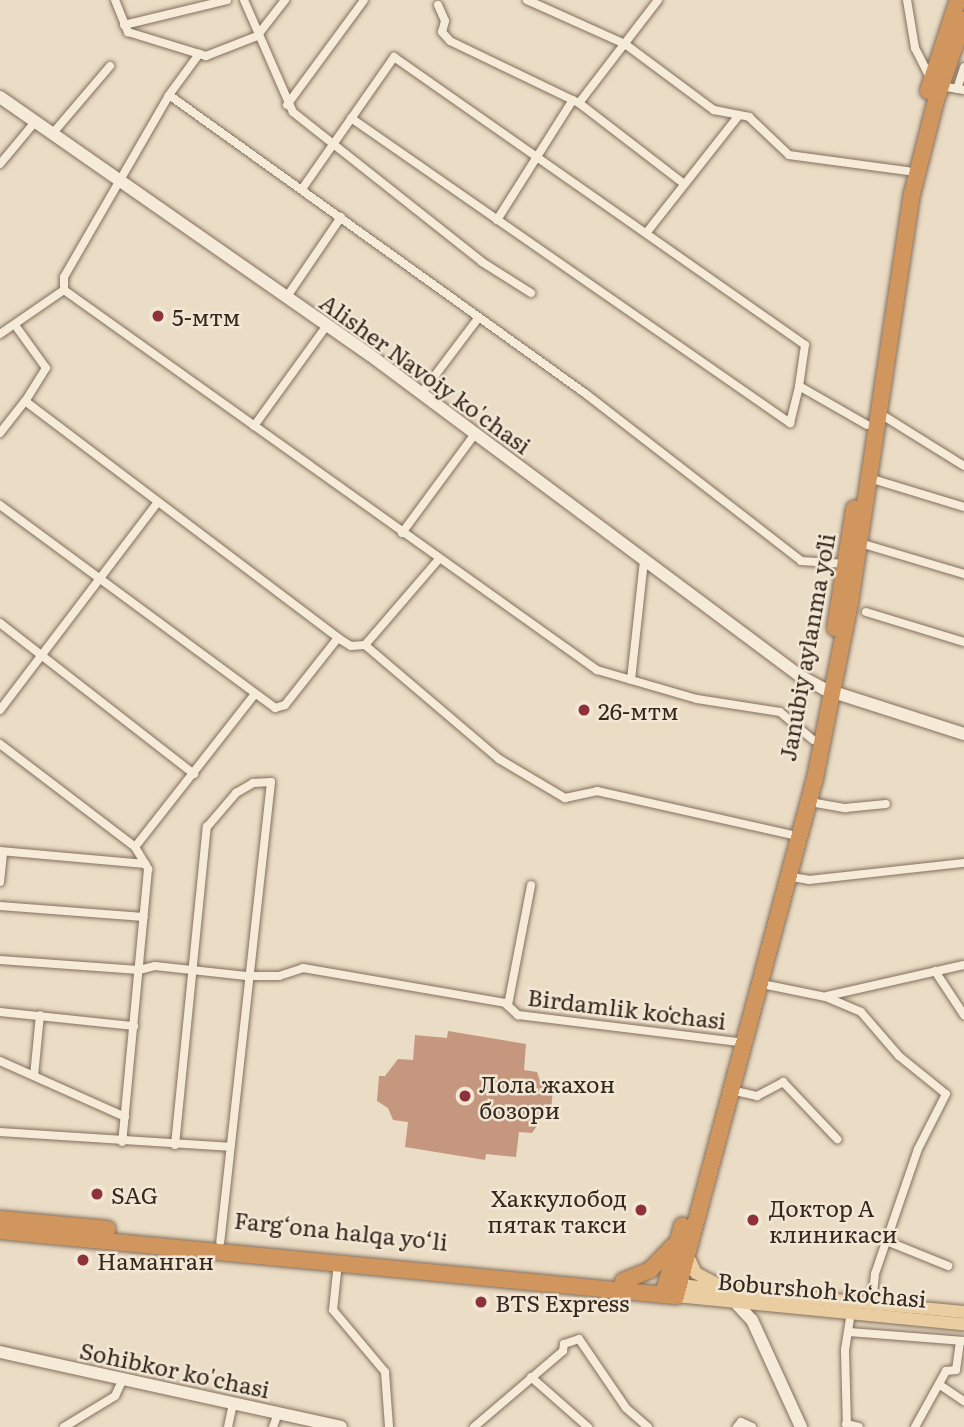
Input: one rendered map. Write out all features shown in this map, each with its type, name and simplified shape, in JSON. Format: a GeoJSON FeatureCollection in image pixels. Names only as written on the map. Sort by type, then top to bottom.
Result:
{"type":"FeatureCollection","features":[{"type":"Feature","properties":{"kind":"highway","name":"Janubiy aylanma yoʻli"},"geometry":{"type":"LineString","coordinates":[[671,1290],[741,1042],[762,984],[810,802],[829,691],[846,564],[912,194],[936,83],[958,0]]}},
{"type":"Feature","properties":{"kind":"highway","name":"Janubiy aylanma yoʻli"},"geometry":{"type":"LineString","coordinates":[[683,1245],[731,1090],[813,740],[829,691],[860,543],[869,478],[873,419],[908,171],[936,83],[964,20]]}},
{"type":"Feature","properties":{"kind":"highway","name":"Farg‘ona halqa yo‘li"},"geometry":{"type":"LineString","coordinates":[[0,1219],[623,1281],[671,1290]]}},
{"type":"Feature","properties":{"kind":"highway","name":"Farg‘ona halqa yo‘li"},"geometry":{"type":"LineString","coordinates":[[0,1231],[671,1290]]}},
{"type":"Feature","properties":{"kind":"highway"},"geometry":{"type":"LineString","coordinates":[[623,1281],[650,1270],[683,1245]]}},
{"type":"Feature","properties":{"kind":"main road","name":"Alisher Navoiy ko'chasi"},"geometry":{"type":"LineString","coordinates":[[0,97],[123,180],[327,326],[644,560],[829,691],[964,734]]}},
{"type":"Feature","properties":{"kind":"main road"},"geometry":{"type":"LineString","coordinates":[[683,1245],[702,1278],[732,1295],[752,1320],[801,1427]]}},
{"type":"Feature","properties":{"kind":"main road","name":"Boburshoh koʻchasi"},"geometry":{"type":"LineString","coordinates":[[671,1290],[964,1324]]}},
{"type":"Feature","properties":{"kind":"main road"},"geometry":{"type":"LineString","coordinates":[[732,1295],[872,1303],[964,1312]]}},
{"type":"Feature","properties":{"kind":"main road","name":"Sohibkor ko'chasi"},"geometry":{"type":"LineString","coordinates":[[0,1352],[341,1427]]}},
{"type":"Feature","properties":{"kind":"street"},"geometry":{"type":"LineString","coordinates":[[115,0],[124,25],[132,34],[198,54],[257,36],[285,0]]}},
{"type":"Feature","properties":{"kind":"street"},"geometry":{"type":"LineString","coordinates":[[124,25],[227,0]]}},
{"type":"Feature","properties":{"kind":"street"},"geometry":{"type":"LineString","coordinates":[[244,0],[287,105],[482,262],[531,293]]}},
{"type":"Feature","properties":{"kind":"street"},"geometry":{"type":"LineString","coordinates":[[287,105],[364,0]]}},
{"type":"Feature","properties":{"kind":"street"},"geometry":{"type":"LineString","coordinates":[[447,0],[437,2],[445,21],[443,35],[450,41],[576,102],[684,184]]}},
{"type":"Feature","properties":{"kind":"street"},"geometry":{"type":"LineString","coordinates":[[527,0],[625,44],[707,106],[755,121],[789,155],[805,160],[908,171]]}},
{"type":"Feature","properties":{"kind":"street"},"geometry":{"type":"LineString","coordinates":[[497,220],[576,102],[658,0]]}},
{"type":"Feature","properties":{"kind":"street"},"geometry":{"type":"LineString","coordinates":[[907,0],[915,48],[936,83],[961,89],[964,67]]}},
{"type":"Feature","properties":{"kind":"street"},"geometry":{"type":"LineString","coordinates":[[64,290],[64,277],[123,180],[169,95],[198,54]]}},
{"type":"Feature","properties":{"kind":"street"},"geometry":{"type":"LineString","coordinates":[[302,189],[333,143],[394,57],[804,345],[799,386],[790,424],[351,118]]}},
{"type":"Feature","properties":{"kind":"street"},"geometry":{"type":"LineString","coordinates":[[53,133],[110,65]]}},
{"type":"Feature","properties":{"kind":"street"},"geometry":{"type":"LineString","coordinates":[[169,95],[479,317],[801,561],[846,564]]}},
{"type":"Feature","properties":{"kind":"street"},"geometry":{"type":"LineString","coordinates":[[646,232],[739,115]]}},
{"type":"Feature","properties":{"kind":"street"},"geometry":{"type":"LineString","coordinates":[[0,164],[36,122]]}},
{"type":"Feature","properties":{"kind":"street"},"geometry":{"type":"LineString","coordinates":[[286,298],[341,217]]}},
{"type":"Feature","properties":{"kind":"street"},"geometry":{"type":"LineString","coordinates":[[0,334],[64,290]]}},
{"type":"Feature","properties":{"kind":"street"},"geometry":{"type":"LineString","coordinates":[[64,290],[597,670],[697,699],[780,712],[813,740]]}},
{"type":"Feature","properties":{"kind":"street"},"geometry":{"type":"LineString","coordinates":[[421,394],[479,317]]}},
{"type":"Feature","properties":{"kind":"street"},"geometry":{"type":"LineString","coordinates":[[0,433],[46,368],[15,325]]}},
{"type":"Feature","properties":{"kind":"street"},"geometry":{"type":"LineString","coordinates":[[254,426],[327,326]]}},
{"type":"Feature","properties":{"kind":"street"},"geometry":{"type":"LineString","coordinates":[[799,386],[873,419],[964,466]]}},
{"type":"Feature","properties":{"kind":"street"},"geometry":{"type":"LineString","coordinates":[[25,401],[338,638],[351,646],[366,645],[499,759],[560,797],[597,791],[792,835]]}},
{"type":"Feature","properties":{"kind":"street"},"geometry":{"type":"LineString","coordinates":[[402,533],[475,434]]}},
{"type":"Feature","properties":{"kind":"street"},"geometry":{"type":"LineString","coordinates":[[869,478],[964,507]]}},
{"type":"Feature","properties":{"kind":"street"},"geometry":{"type":"LineString","coordinates":[[0,710],[158,502]]}},
{"type":"Feature","properties":{"kind":"street"},"geometry":{"type":"LineString","coordinates":[[0,505],[255,694],[282,708],[338,638]]}},
{"type":"Feature","properties":{"kind":"street"},"geometry":{"type":"LineString","coordinates":[[860,543],[964,574]]}},
{"type":"Feature","properties":{"kind":"street"},"geometry":{"type":"LineString","coordinates":[[366,645],[439,559]]}},
{"type":"Feature","properties":{"kind":"street"},"geometry":{"type":"LineString","coordinates":[[631,680],[644,560]]}},
{"type":"Feature","properties":{"kind":"street"},"geometry":{"type":"LineString","coordinates":[[866,612],[964,642]]}},
{"type":"Feature","properties":{"kind":"street"},"geometry":{"type":"LineString","coordinates":[[0,623],[194,774]]}},
{"type":"Feature","properties":{"kind":"street"},"geometry":{"type":"LineString","coordinates":[[135,847],[255,694]]}},
{"type":"Feature","properties":{"kind":"street"},"geometry":{"type":"LineString","coordinates":[[0,744],[135,847],[145,864],[150,881],[144,917],[122,1142]]}},
{"type":"Feature","properties":{"kind":"street"},"geometry":{"type":"LineString","coordinates":[[175,1145],[206,827],[236,793],[266,780],[271,782],[246,976],[220,1241]]}},
{"type":"Feature","properties":{"kind":"street"},"geometry":{"type":"LineString","coordinates":[[810,802],[845,808],[886,804]]}},
{"type":"Feature","properties":{"kind":"street"},"geometry":{"type":"LineString","coordinates":[[0,882],[1,851],[145,864]]}},
{"type":"Feature","properties":{"kind":"street"},"geometry":{"type":"LineString","coordinates":[[791,877],[809,880],[964,863]]}},
{"type":"Feature","properties":{"kind":"street","name":"Birdamlik koʻchasi"},"geometry":{"type":"LineString","coordinates":[[508,1005],[531,886]]}},
{"type":"Feature","properties":{"kind":"street"},"geometry":{"type":"LineString","coordinates":[[0,906],[144,917]]}},
{"type":"Feature","properties":{"kind":"street","name":"Birdamlik koʻchasi"},"geometry":{"type":"LineString","coordinates":[[0,960],[139,970],[193,969],[246,976],[283,976],[303,968],[508,1005],[518,1016],[741,1042]]}},
{"type":"Feature","properties":{"kind":"street"},"geometry":{"type":"LineString","coordinates":[[827,997],[964,965]]}},
{"type":"Feature","properties":{"kind":"street"},"geometry":{"type":"LineString","coordinates":[[935,971],[964,1015]]}},
{"type":"Feature","properties":{"kind":"street"},"geometry":{"type":"LineString","coordinates":[[762,984],[827,997],[861,1012],[899,1056],[946,1094],[918,1149],[889,1242],[874,1274],[872,1303]]}},
{"type":"Feature","properties":{"kind":"street"},"geometry":{"type":"LineString","coordinates":[[0,1012],[134,1026]]}},
{"type":"Feature","properties":{"kind":"street"},"geometry":{"type":"LineString","coordinates":[[34,1076],[40,1015]]}},
{"type":"Feature","properties":{"kind":"street"},"geometry":{"type":"LineString","coordinates":[[0,1061],[125,1118]]}},
{"type":"Feature","properties":{"kind":"street"},"geometry":{"type":"LineString","coordinates":[[731,1090],[757,1096],[783,1082],[837,1139]]}},
{"type":"Feature","properties":{"kind":"street"},"geometry":{"type":"LineString","coordinates":[[0,1132],[229,1147]]}},
{"type":"Feature","properties":{"kind":"street"},"geometry":{"type":"LineString","coordinates":[[889,1242],[948,1266]]}},
{"type":"Feature","properties":{"kind":"street"},"geometry":{"type":"LineString","coordinates":[[338,1262],[333,1310],[385,1372],[389,1427]]}},
{"type":"Feature","properties":{"kind":"street"},"geometry":{"type":"LineString","coordinates":[[851,1312],[846,1425],[859,1427]]}},
{"type":"Feature","properties":{"kind":"street"},"geometry":{"type":"LineString","coordinates":[[849,1332],[962,1341],[960,1371],[946,1371],[915,1427]]}},
{"type":"Feature","properties":{"kind":"street"},"geometry":{"type":"LineString","coordinates":[[474,1427],[563,1351],[564,1344],[579,1339],[626,1408],[648,1427]]}},
{"type":"Feature","properties":{"kind":"street"},"geometry":{"type":"LineString","coordinates":[[531,1377],[588,1427]]}},
{"type":"Feature","properties":{"kind":"street"},"geometry":{"type":"LineString","coordinates":[[64,1427],[115,1396],[123,1379]]}},
{"type":"Feature","properties":{"kind":"street"},"geometry":{"type":"LineString","coordinates":[[940,1385],[964,1401]]}},
{"type":"Feature","properties":{"kind":"street"},"geometry":{"type":"LineString","coordinates":[[228,1427],[233,1403]]}},
{"type":"Feature","properties":{"kind":"street"},"geometry":{"type":"LineString","coordinates":[[273,1427],[278,1413]]}},
{"type":"Feature","properties":{"kind":"street"},"geometry":{"type":"LineString","coordinates":[[737,1427],[741,1422],[752,1427]]}},
{"type":"Feature","properties":{"kind":"building","name":"Лола жахон бозори"},"geometry":{"type":"Polygon","coordinates":[[[448,1031],[526,1044],[524,1070],[537,1072],[541,1084],[553,1091],[550,1117],[544,1116],[532,1133],[519,1132],[516,1157],[486,1154],[485,1160],[405,1147],[408,1122],[393,1120],[388,1108],[377,1101],[379,1076],[385,1076],[398,1059],[413,1060],[415,1035],[447,1038],[448,1031]]]}},
{"type":"Feature","properties":{"kind":"place","name":"5-мтм"},"geometry":{"type":"Point","coordinates":[158,316]}},
{"type":"Feature","properties":{"kind":"place","name":"26-мтм"},"geometry":{"type":"Point","coordinates":[584,710]}},
{"type":"Feature","properties":{"kind":"place","name":"Лола жахон бозори"},"geometry":{"type":"Point","coordinates":[465,1096]}},
{"type":"Feature","properties":{"kind":"place","name":"SAG"},"geometry":{"type":"Point","coordinates":[97,1194]}},
{"type":"Feature","properties":{"kind":"place","name":"Хаккулобод пятак такси"},"geometry":{"type":"Point","coordinates":[641,1210]}},
{"type":"Feature","properties":{"kind":"place","name":"Доктор А клиникаси"},"geometry":{"type":"Point","coordinates":[753,1220]}},
{"type":"Feature","properties":{"kind":"place","name":"Наманган"},"geometry":{"type":"Point","coordinates":[83,1260]}},
{"type":"Feature","properties":{"kind":"place","name":"BTS Express"},"geometry":{"type":"Point","coordinates":[481,1302]}}]}
